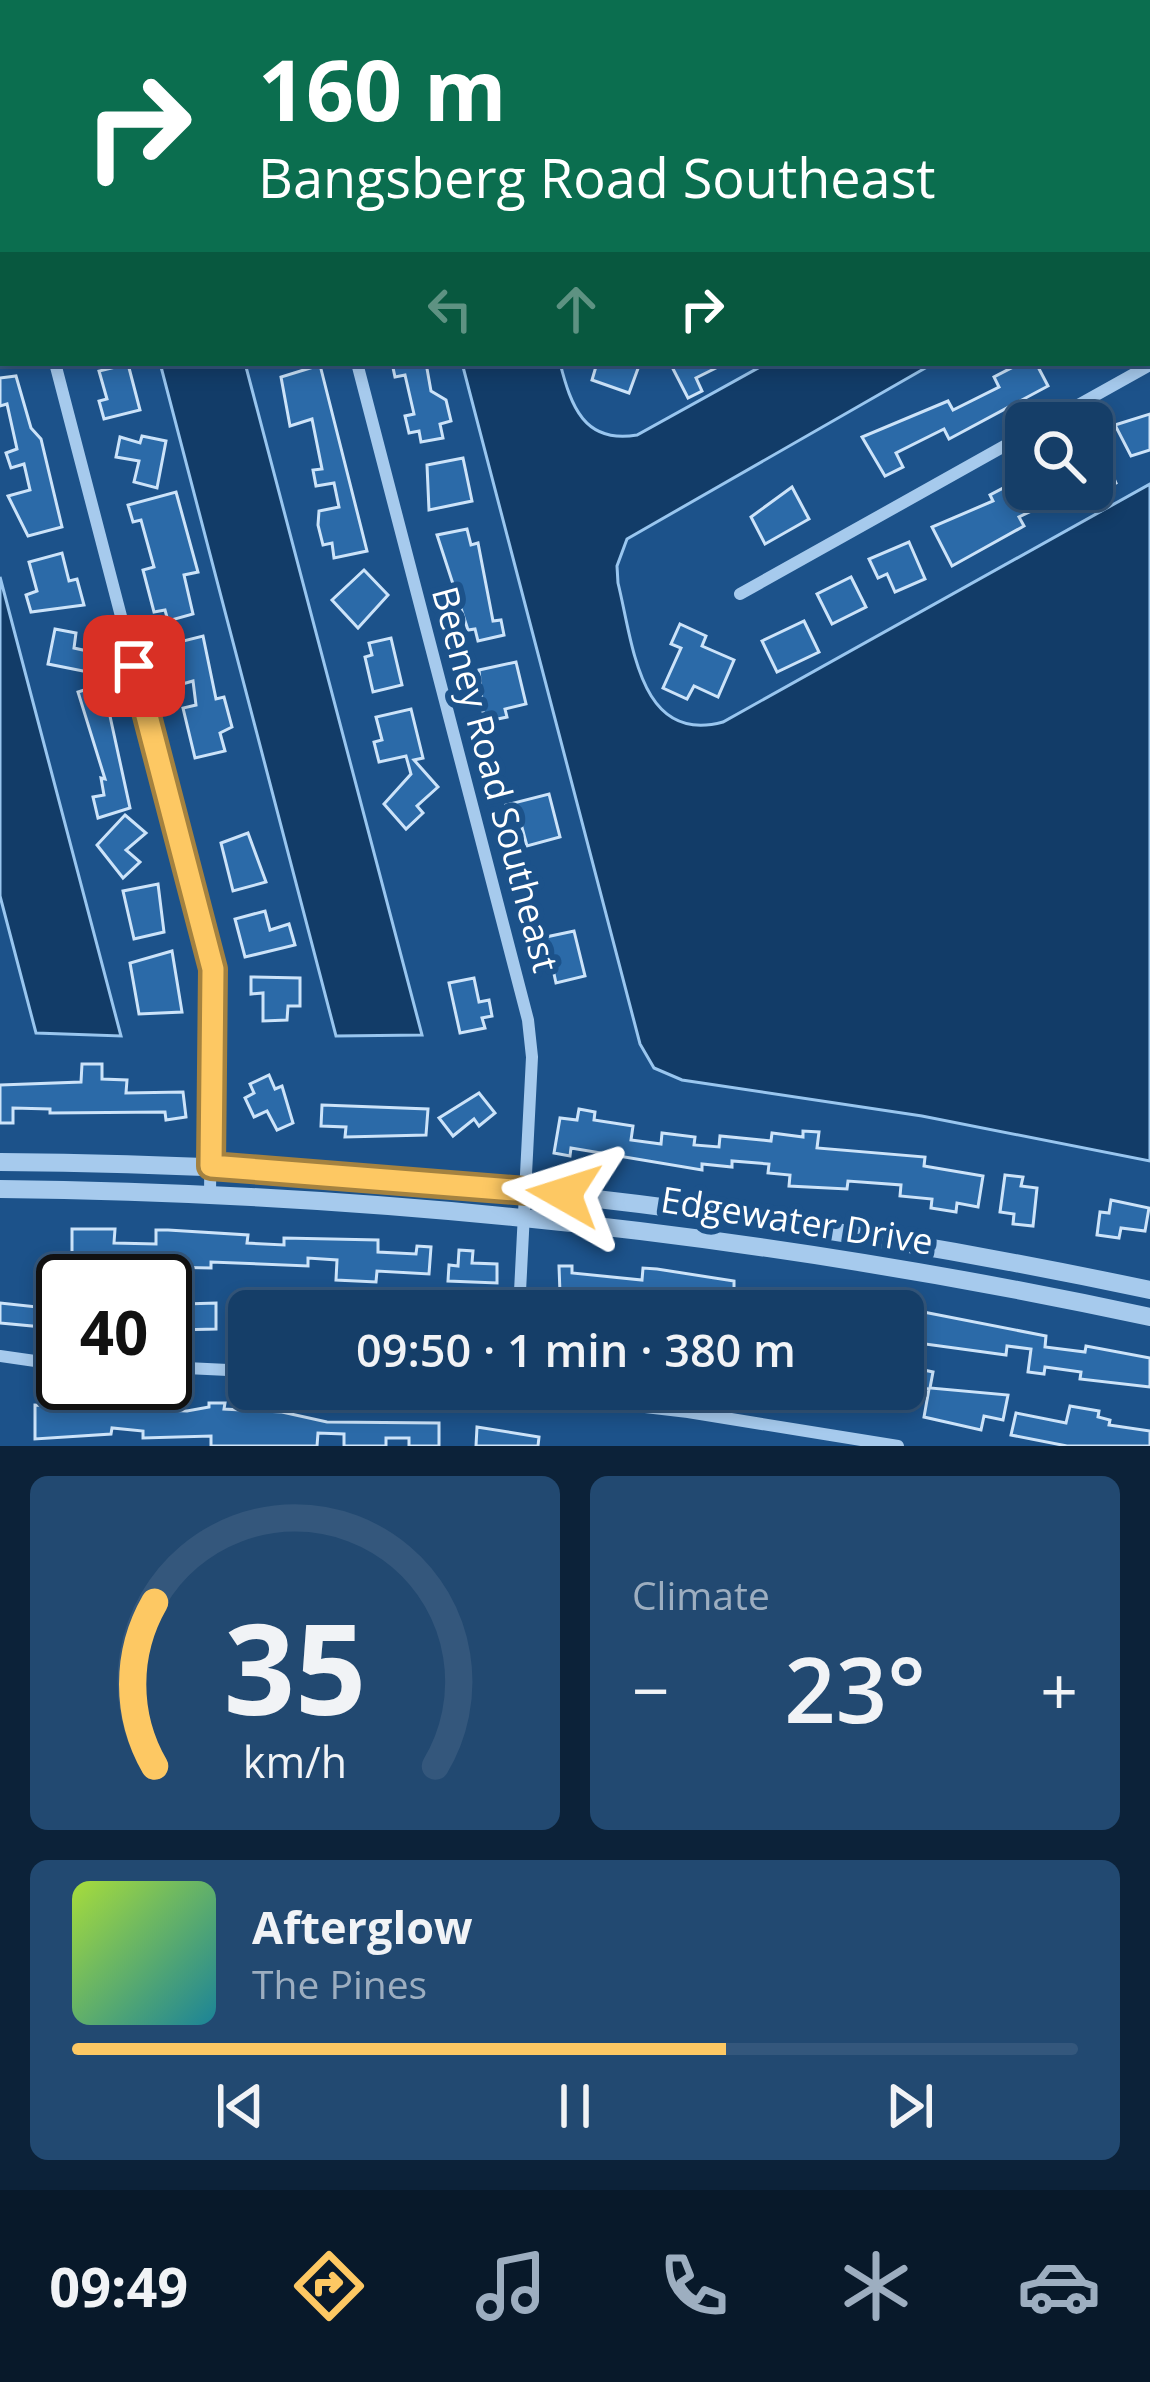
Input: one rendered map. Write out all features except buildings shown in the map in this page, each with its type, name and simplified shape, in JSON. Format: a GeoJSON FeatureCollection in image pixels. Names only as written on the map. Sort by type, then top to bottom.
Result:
{"type":"FeatureCollection","features":[{"type":"Feature","properties":{"kind":"street"},"geometry":{"type":"LineString","coordinates":[[56,366],[213,969],[210,1193]]}},
{"type":"Feature","properties":{"kind":"street","name":"Beeney Road Southeast"},"geometry":{"type":"LineString","coordinates":[[358,366],[528,1020],[532,1058],[520,1290]]}},
{"type":"Feature","properties":{"kind":"street"},"geometry":{"type":"LineString","coordinates":[[1084,402],[1148,366]]}},
{"type":"Feature","properties":{"kind":"street"},"geometry":{"type":"LineString","coordinates":[[740,594],[1005,446]]}},
{"type":"Feature","properties":{"kind":"street","name":"Edgewater Drive"},"geometry":{"type":"LineString","coordinates":[[0,1162],[211,1166],[526,1190],[699,1210],[958,1251],[1150,1290]]}},
{"type":"Feature","properties":{"kind":"street","name":"Edgewater Drive"},"geometry":{"type":"LineString","coordinates":[[0,1190],[210,1193],[525,1216],[762,1244],[1150,1317]]}},
{"type":"Feature","properties":{"kind":"street"},"geometry":{"type":"LineString","coordinates":[[951,1276],[958,1251]]}},
{"type":"Feature","properties":{"kind":"street"},"geometry":{"type":"LineString","coordinates":[[0,1356],[36,1361]]}},
{"type":"Feature","properties":{"kind":"street"},"geometry":{"type":"LineString","coordinates":[[192,1368],[228,1370]]}},
{"type":"Feature","properties":{"kind":"street"},"geometry":{"type":"LineString","coordinates":[[651,1410],[898,1446]]}},
{"type":"Feature","properties":{"kind":"water"},"geometry":{"type":"Polygon","coordinates":[[[161,366],[246,366],[422,1035],[336,1036],[161,366]]]}},
{"type":"Feature","properties":{"kind":"water"},"geometry":{"type":"Polygon","coordinates":[[[463,366],[561,366],[583,418],[604,434],[619,436],[637,435],[762,366],[929,366],[627,539],[617,566],[618,583],[645,684],[673,718],[695,725],[723,722],[1103,510],[1113,510],[1113,505],[1150,484],[1150,1161],[922,1116],[682,1080],[654,1068],[640,1044],[463,366]]]}},
{"type":"Feature","properties":{"kind":"water"},"geometry":{"type":"Polygon","coordinates":[[[0,577],[121,1036],[36,1033],[0,896],[0,577]]]}},
{"type":"Feature","properties":{"kind":"route"},"geometry":{"type":"LineString","coordinates":[[134,666],[216,988],[211,1166],[383,1176],[564,1194]]}}]}
